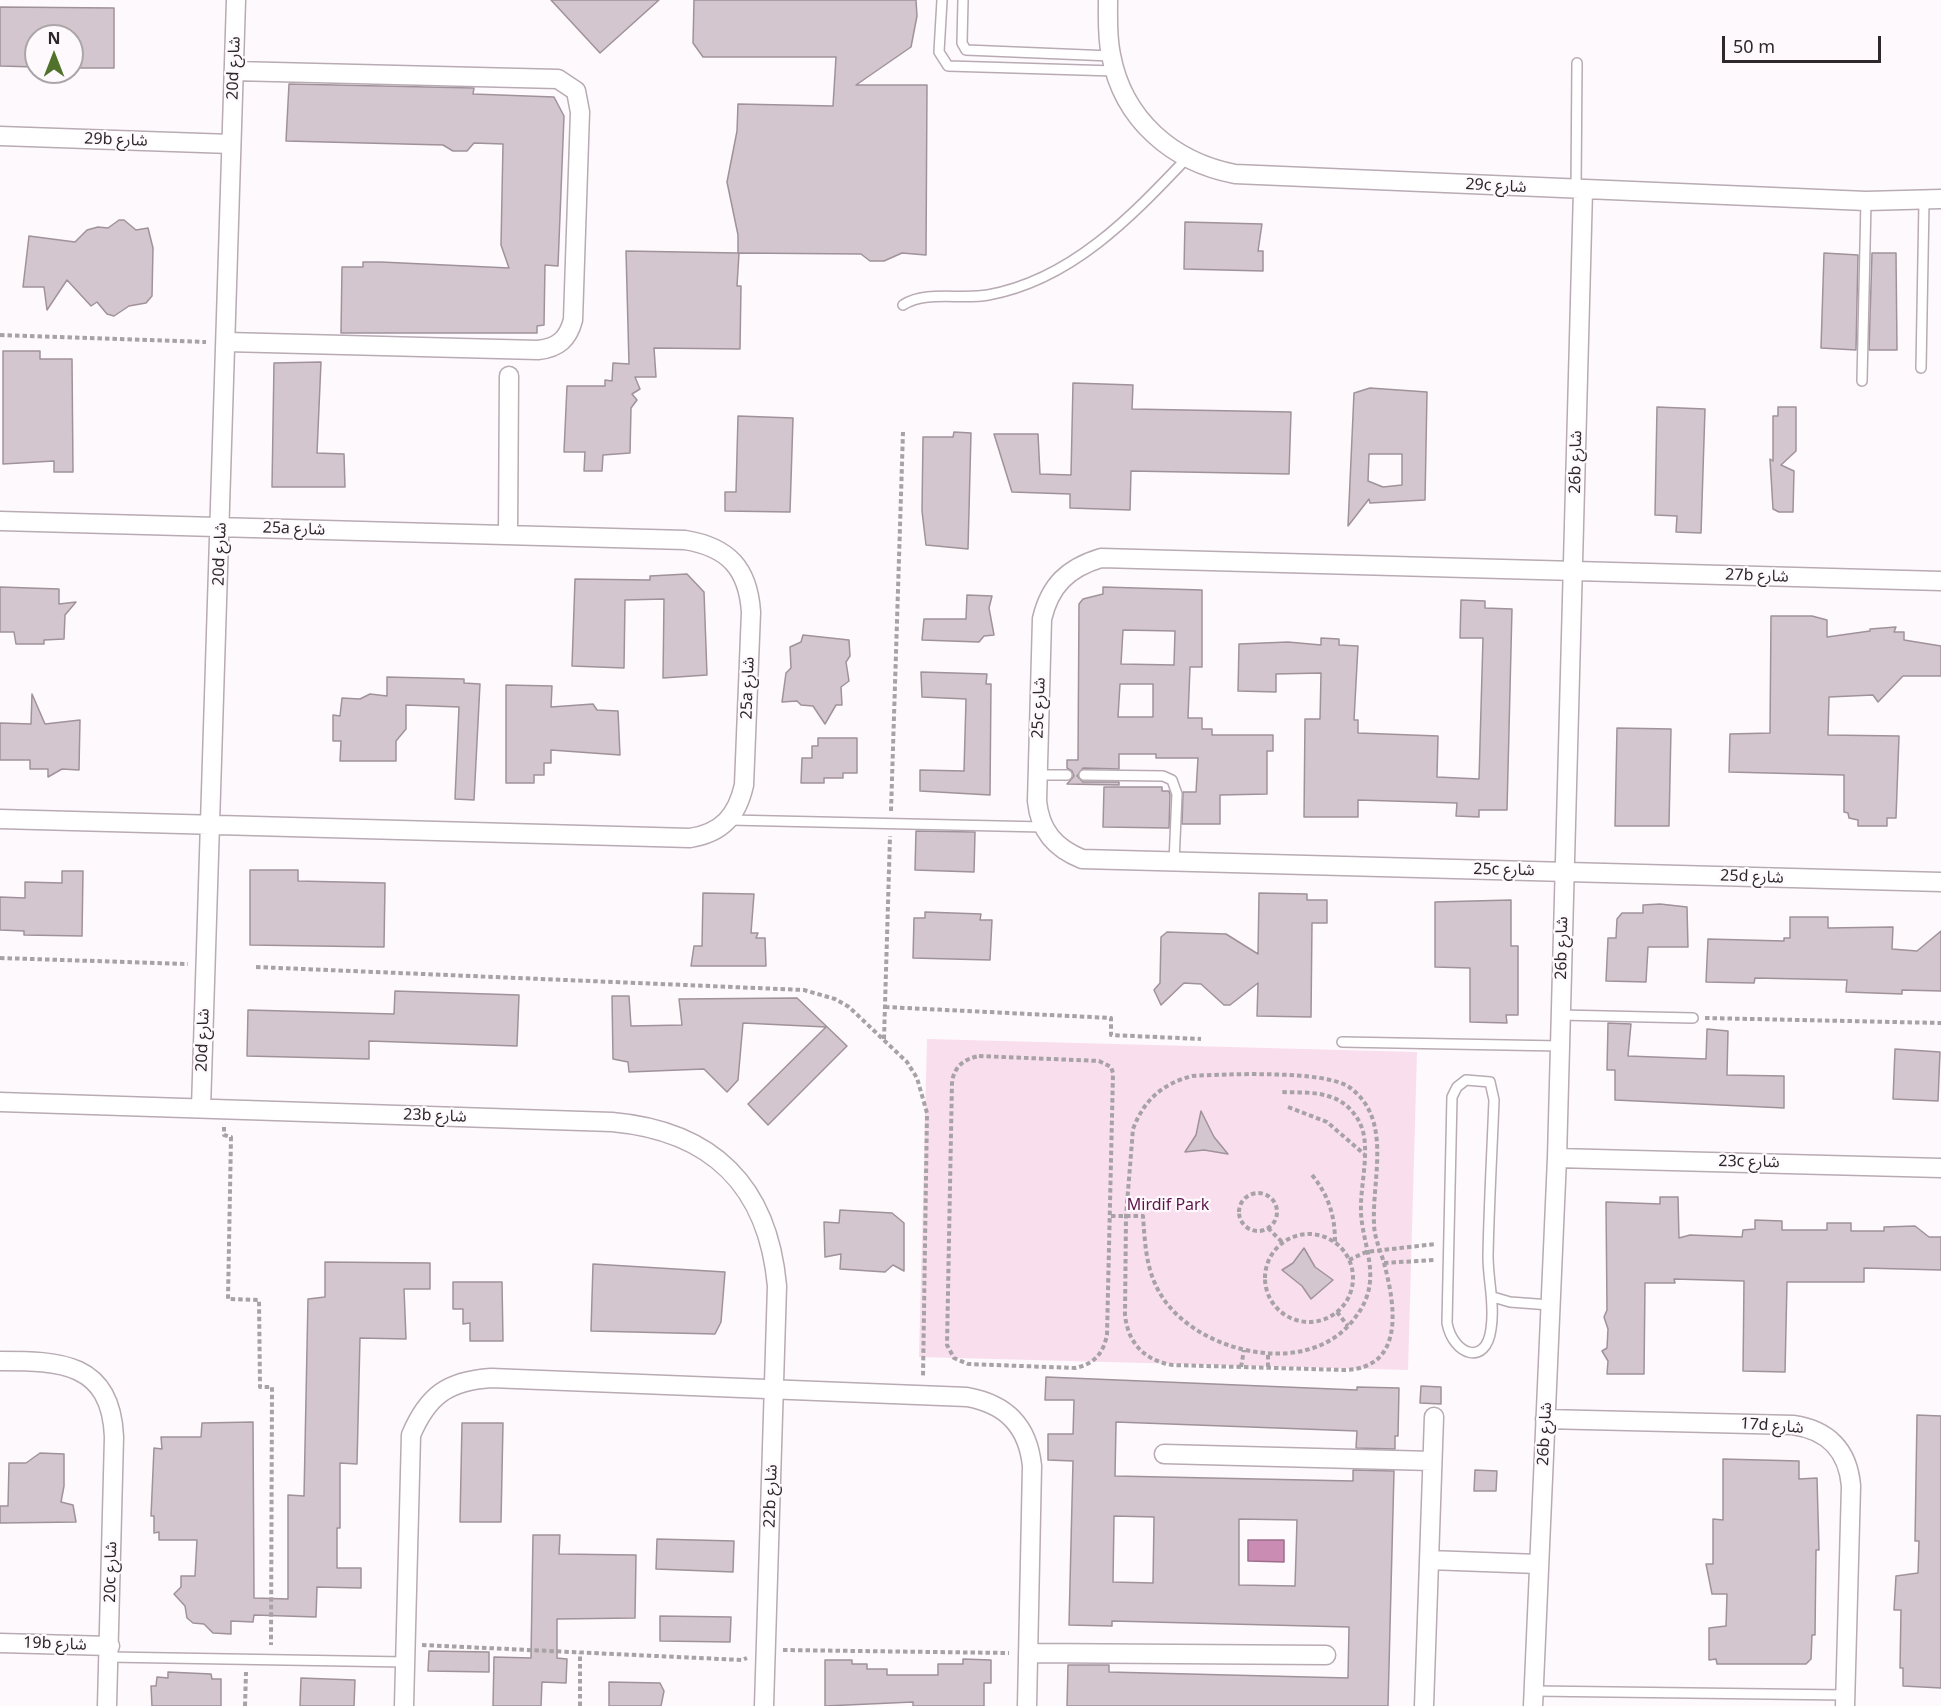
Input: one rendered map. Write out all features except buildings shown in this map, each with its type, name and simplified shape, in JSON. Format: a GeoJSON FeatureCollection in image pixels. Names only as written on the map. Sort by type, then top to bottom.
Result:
{"type":"FeatureCollection","features":[{"type":"Feature","properties":{"kind":"street","name":"20d شارع"},"geometry":{"type":"LineString","coordinates":[[201,1108],[236,0]]}},
{"type":"Feature","properties":{"kind":"street"},"geometry":{"type":"LineString","coordinates":[[1108,0],[1113,64]]}},
{"type":"Feature","properties":{"kind":"street","name":"29c شارع"},"geometry":{"type":"LineString","coordinates":[[1113,64],[1135,113],[1149,131],[1186,159],[1210,169],[1235,174],[1866,201],[1932,200]]}},
{"type":"Feature","properties":{"kind":"street"},"geometry":{"type":"LineString","coordinates":[[226,342],[538,350],[557,345],[570,330],[573,320],[580,112],[576,91],[568,83],[558,79],[234,71]]}},
{"type":"Feature","properties":{"kind":"street","name":"29b شارع"},"geometry":{"type":"LineString","coordinates":[[0,136],[231,144]]}},
{"type":"Feature","properties":{"kind":"street","name":"26b شارع"},"geometry":{"type":"LineString","coordinates":[[1533,1699],[1557,1158],[1573,571],[1579,189]]}},
{"type":"Feature","properties":{"kind":"street"},"geometry":{"type":"LineString","coordinates":[[508,535],[509,376]]}},
{"type":"Feature","properties":{"kind":"street","name":"25a شارع"},"geometry":{"type":"LineString","coordinates":[[0,521],[685,540],[703,543],[720,550],[733,562],[744,577],[750,594],[744,785],[740,804],[730,819]]}},
{"type":"Feature","properties":{"kind":"street","name":"25c شارع"},"geometry":{"type":"LineString","coordinates":[[1563,872],[1082,859],[1066,852],[1052,841],[1043,827],[1037,801],[1042,619],[1046,601],[1055,585],[1068,572],[1083,563],[1101,558],[1573,571]]}},
{"type":"Feature","properties":{"kind":"street","name":"27b شارع"},"geometry":{"type":"LineString","coordinates":[[1573,571],[1941,581]]}},
{"type":"Feature","properties":{"kind":"street"},"geometry":{"type":"LineString","coordinates":[[0,819],[690,838],[718,829],[730,819]]}},
{"type":"Feature","properties":{"kind":"street","name":"25d شارع"},"geometry":{"type":"LineString","coordinates":[[1563,872],[1941,882]]}},
{"type":"Feature","properties":{"kind":"street","name":"23b شارع"},"geometry":{"type":"LineString","coordinates":[[0,1102],[225,1108],[645,1125],[676,1134],[713,1156],[729,1170],[750,1195],[765,1223],[774,1254],[777,1286]]}},
{"type":"Feature","properties":{"kind":"street","name":"23c شارع"},"geometry":{"type":"LineString","coordinates":[[1557,1158],[1941,1168]]}},
{"type":"Feature","properties":{"kind":"street","name":"22b شارع"},"geometry":{"type":"LineString","coordinates":[[764,1706],[777,1286]]}},
{"type":"Feature","properties":{"kind":"street","name":"20c شارع"},"geometry":{"type":"LineString","coordinates":[[0,1360],[60,1363],[89,1378],[109,1405],[114,1437],[107,1706]]}},
{"type":"Feature","properties":{"kind":"street"},"geometry":{"type":"LineString","coordinates":[[404,1706],[411,1435],[419,1415],[432,1398],[450,1386],[470,1380],[491,1378],[923,1396],[984,1400],[1000,1407],[1024,1432],[1030,1449],[1032,1466],[1027,1706]]}},
{"type":"Feature","properties":{"kind":"street"},"geometry":{"type":"LineString","coordinates":[[1424,1706],[1434,1417]]}},
{"type":"Feature","properties":{"kind":"street","name":"17d شارع"},"geometry":{"type":"LineString","coordinates":[[1545,1419],[1793,1425],[1808,1427],[1835,1443],[1844,1456],[1851,1486],[1845,1701]]}},
{"type":"Feature","properties":{"kind":"street"},"geometry":{"type":"LineString","coordinates":[[1164,1454],[1432,1461]]}},
{"type":"Feature","properties":{"kind":"street"},"geometry":{"type":"LineString","coordinates":[[1429,1560],[1539,1564]]}},
{"type":"Feature","properties":{"kind":"street","name":"19b شارع"},"geometry":{"type":"LineString","coordinates":[[0,1643],[110,1651]]}},
{"type":"Feature","properties":{"kind":"street"},"geometry":{"type":"LineString","coordinates":[[1028,1653],[1326,1655]]}},
{"type":"Feature","properties":{"kind":"lane"},"geometry":{"type":"LineString","coordinates":[[942,0],[939,52],[948,66],[1113,64]]}},
{"type":"Feature","properties":{"kind":"lane"},"geometry":{"type":"LineString","coordinates":[[963,0],[962,43],[966,50],[1113,64]]}},
{"type":"Feature","properties":{"kind":"lane"},"geometry":{"type":"LineString","coordinates":[[1577,63],[1579,189]]}},
{"type":"Feature","properties":{"kind":"lane"},"geometry":{"type":"LineString","coordinates":[[903,305],[921,297],[990,295],[1040,278],[1102,241],[1130,218],[1186,159]]}},
{"type":"Feature","properties":{"kind":"lane"},"geometry":{"type":"LineString","coordinates":[[1921,368],[1932,200]]}},
{"type":"Feature","properties":{"kind":"lane"},"geometry":{"type":"LineString","coordinates":[[1862,381],[1866,201]]}},
{"type":"Feature","properties":{"kind":"lane"},"geometry":{"type":"LineString","coordinates":[[1037,775],[1067,775]]}},
{"type":"Feature","properties":{"kind":"lane"},"geometry":{"type":"LineString","coordinates":[[1084,775],[1163,776],[1173,780],[1177,794],[1174,862]]}},
{"type":"Feature","properties":{"kind":"lane"},"geometry":{"type":"LineString","coordinates":[[730,819],[1043,827]]}},
{"type":"Feature","properties":{"kind":"lane"},"geometry":{"type":"LineString","coordinates":[[1560,1015],[1693,1017]]}},
{"type":"Feature","properties":{"kind":"lane"},"geometry":{"type":"LineString","coordinates":[[1342,1042],[1560,1046]]}},
{"type":"Feature","properties":{"kind":"lane"},"geometry":{"type":"LineString","coordinates":[[1466,1080],[1490,1082],[1494,1100],[1488,1258],[1493,1297],[1489,1342],[1482,1350],[1471,1353],[1460,1350],[1453,1343],[1447,1323],[1448,1242],[1452,1096],[1457,1087],[1466,1080]]}},
{"type":"Feature","properties":{"kind":"lane"},"geometry":{"type":"LineString","coordinates":[[1493,1297],[1510,1302],[1550,1305]]}},
{"type":"Feature","properties":{"kind":"lane"},"geometry":{"type":"LineString","coordinates":[[110,1651],[271,1660],[405,1653]]}},
{"type":"Feature","properties":{"kind":"lane"},"geometry":{"type":"LineString","coordinates":[[1533,1699],[1845,1701]]}},
{"type":"Feature","properties":{"kind":"path"},"geometry":{"type":"LineString","coordinates":[[0,335],[226,342]]}},
{"type":"Feature","properties":{"kind":"path"},"geometry":{"type":"LineString","coordinates":[[884,1040],[903,432]]}},
{"type":"Feature","properties":{"kind":"path"},"geometry":{"type":"LineString","coordinates":[[0,958],[206,965]]}},
{"type":"Feature","properties":{"kind":"path"},"geometry":{"type":"LineString","coordinates":[[256,967],[804,990],[835,999],[849,1007],[907,1062],[917,1078],[927,1113],[923,1396]]}},
{"type":"Feature","properties":{"kind":"path"},"geometry":{"type":"LineString","coordinates":[[885,1007],[1111,1018],[1111,1035],[1201,1039]]}},
{"type":"Feature","properties":{"kind":"path"},"geometry":{"type":"LineString","coordinates":[[1693,1017],[1941,1023]]}},
{"type":"Feature","properties":{"kind":"path"},"geometry":{"type":"LineString","coordinates":[[979,1056],[1099,1061],[1111,1067],[1114,1079],[1111,1216],[1107,1335],[1101,1354],[1094,1361],[1075,1368],[968,1364],[954,1358],[945,1337],[952,1093],[954,1073],[964,1061],[979,1056]]}},
{"type":"Feature","properties":{"kind":"path"},"geometry":{"type":"LineString","coordinates":[[1192,1076],[1320,1077],[1347,1085],[1367,1105],[1373,1117],[1377,1145],[1374,1222],[1380,1251],[1384,1263],[1393,1324],[1389,1343],[1379,1358],[1354,1370],[1172,1365],[1153,1359],[1137,1347],[1126,1326],[1125,1315],[1126,1216],[1133,1129],[1145,1104],[1166,1086],[1192,1076]]}},
{"type":"Feature","properties":{"kind":"path"},"geometry":{"type":"LineString","coordinates":[[1111,1216],[1143,1216],[1149,1269],[1154,1283],[1170,1308],[1190,1327],[1229,1346],[1268,1353],[1309,1349],[1324,1343],[1348,1326],[1368,1295],[1371,1279],[1361,1211],[1364,1154],[1360,1124],[1348,1107],[1321,1093],[1280,1092]]}},
{"type":"Feature","properties":{"kind":"path"},"geometry":{"type":"LineString","coordinates":[[1288,1107],[1327,1122],[1341,1131],[1364,1154]]}},
{"type":"Feature","properties":{"kind":"path"},"geometry":{"type":"LineString","coordinates":[[225,1108],[224,1136],[231,1137],[228,1299],[259,1300],[260,1386],[272,1386],[271,1660]]}},
{"type":"Feature","properties":{"kind":"path"},"geometry":{"type":"LineString","coordinates":[[1312,1175],[1327,1197],[1332,1212],[1335,1242]]}},
{"type":"Feature","properties":{"kind":"path"},"geometry":{"type":"LineString","coordinates":[[1263,1194],[1274,1202],[1277,1216],[1268,1228],[1254,1231],[1242,1222],[1240,1208],[1248,1197],[1263,1194]]}},
{"type":"Feature","properties":{"kind":"path"},"geometry":{"type":"LineString","coordinates":[[1268,1228],[1282,1242]]}},
{"type":"Feature","properties":{"kind":"path"},"geometry":{"type":"LineString","coordinates":[[1303,1234],[1314,1234],[1335,1242],[1349,1260],[1353,1283],[1345,1304],[1327,1319],[1304,1322],[1282,1314],[1273,1305],[1266,1290],[1264,1272],[1273,1251],[1282,1242],[1303,1234]]}},
{"type":"Feature","properties":{"kind":"path"},"geometry":{"type":"LineString","coordinates":[[1349,1260],[1366,1252],[1448,1242]]}},
{"type":"Feature","properties":{"kind":"path"},"geometry":{"type":"LineString","coordinates":[[1384,1263],[1447,1259]]}},
{"type":"Feature","properties":{"kind":"path"},"geometry":{"type":"LineString","coordinates":[[1337,1312],[1348,1326]]}},
{"type":"Feature","properties":{"kind":"path"},"geometry":{"type":"LineString","coordinates":[[1241,1367],[1244,1350]]}},
{"type":"Feature","properties":{"kind":"path"},"geometry":{"type":"LineString","coordinates":[[1268,1353],[1268,1368]]}},
{"type":"Feature","properties":{"kind":"path"},"geometry":{"type":"LineString","coordinates":[[405,1653],[580,1653],[742,1660],[766,1649],[1028,1653]]}},
{"type":"Feature","properties":{"kind":"path"},"geometry":{"type":"LineString","coordinates":[[580,1653],[580,1706]]}},
{"type":"Feature","properties":{"kind":"path"},"geometry":{"type":"LineString","coordinates":[[245,1706],[247,1659]]}},
{"type":"Feature","properties":{"kind":"green space","name":"Mirdif Park"},"geometry":{"type":"Polygon","coordinates":[[[927,1039],[1417,1052],[1408,1370],[919,1357],[927,1039]]]}},
{"type":"Feature","properties":{"kind":"shaded area"},"geometry":{"type":"Polygon","coordinates":[[[1248,1540],[1284,1540],[1284,1562],[1248,1561],[1248,1540]]]}}]}
